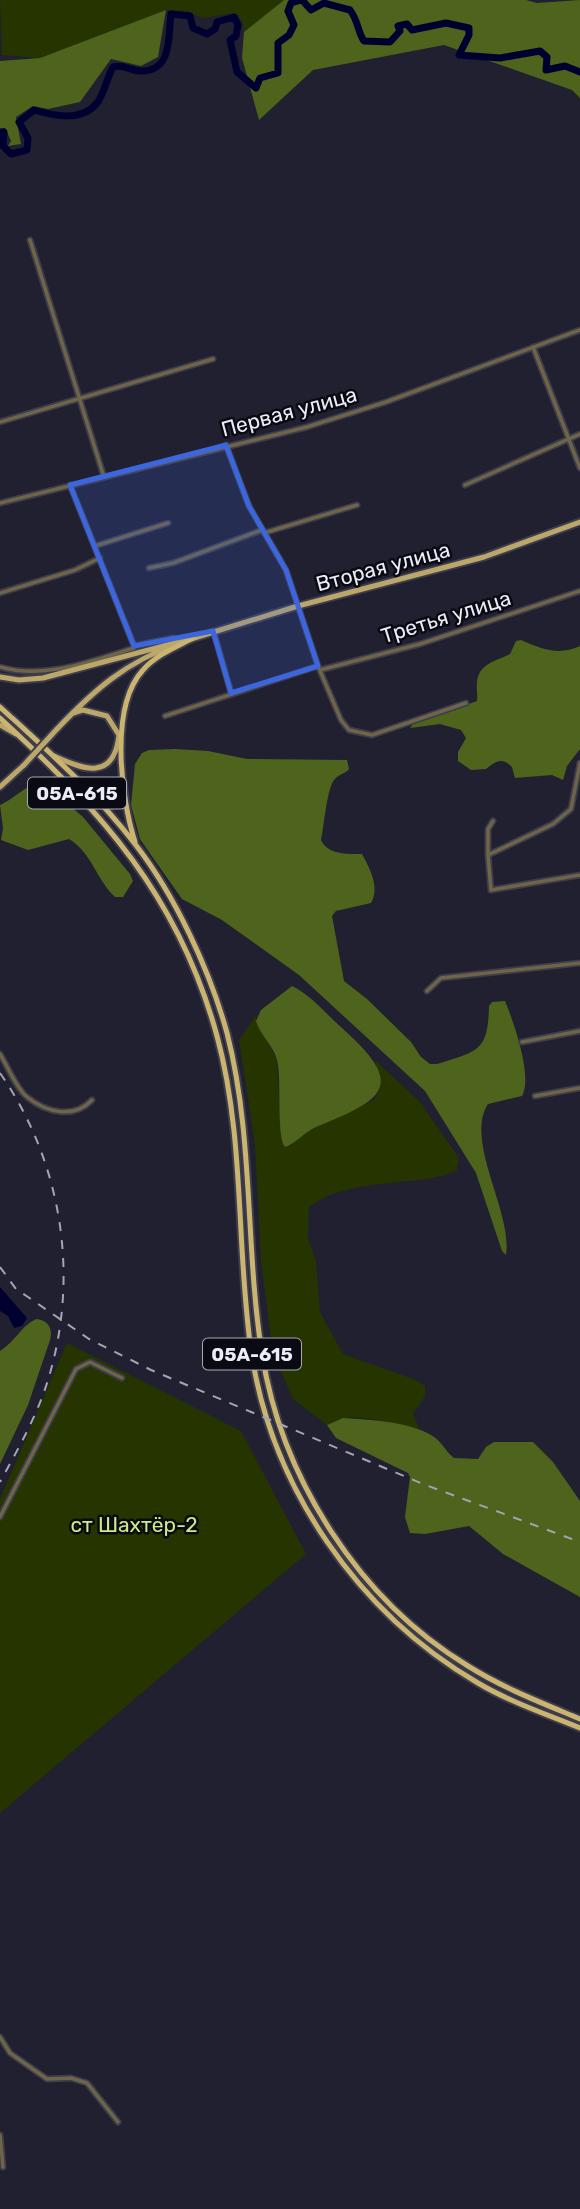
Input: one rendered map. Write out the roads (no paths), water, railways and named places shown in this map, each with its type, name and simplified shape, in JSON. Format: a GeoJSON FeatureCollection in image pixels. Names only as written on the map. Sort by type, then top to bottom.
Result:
{"type":"FeatureCollection","features":[{"type":"Feature","properties":{"kind":"highway"},"geometry":{"type":"LineString","coordinates":[[136,845],[124,786],[125,706],[143,670],[193,638]]}},
{"type":"Feature","properties":{"kind":"highway","name":"05А-615"},"geometry":{"type":"LineString","coordinates":[[0,707],[53,755],[105,808],[136,845],[187,932],[226,1031],[244,1117],[262,1352],[271,1399],[299,1475],[345,1550],[369,1581],[415,1627],[465,1665],[500,1684],[580,1719]]}},
{"type":"Feature","properties":{"kind":"highway","name":"05А-615"},"geometry":{"type":"LineString","coordinates":[[0,718],[87,803],[131,853],[167,912],[195,971],[217,1033],[232,1097],[251,1349],[260,1395],[288,1475],[311,1517],[356,1581],[429,1650],[480,1685],[580,1728]]}},
{"type":"Feature","properties":{"kind":"main road","name":"Вторая улица"},"geometry":{"type":"LineString","coordinates":[[193,638],[298,606],[484,557],[580,522]]}},
{"type":"Feature","properties":{"kind":"main road"},"geometry":{"type":"LineString","coordinates":[[0,677],[19,680],[43,678],[193,638]]}},
{"type":"Feature","properties":{"kind":"main road"},"geometry":{"type":"LineString","coordinates":[[0,787],[71,714],[122,668],[193,638]]}},
{"type":"Feature","properties":{"kind":"main road"},"geometry":{"type":"LineString","coordinates":[[53,755],[77,768],[89,769],[107,764],[114,756],[119,735],[107,716],[83,710],[71,714]]}},
{"type":"Feature","properties":{"kind":"main road"},"geometry":{"type":"LineString","coordinates":[[0,725],[19,736]]}},
{"type":"Feature","properties":{"kind":"street"},"geometry":{"type":"LineString","coordinates":[[30,240],[104,477]]}},
{"type":"Feature","properties":{"kind":"street","name":"Первая улица"},"geometry":{"type":"LineString","coordinates":[[0,503],[307,427],[386,402],[580,330]]}},
{"type":"Feature","properties":{"kind":"street"},"geometry":{"type":"LineString","coordinates":[[533,347],[580,468]]}},
{"type":"Feature","properties":{"kind":"street"},"geometry":{"type":"LineString","coordinates":[[0,422],[213,359]]}},
{"type":"Feature","properties":{"kind":"street"},"geometry":{"type":"LineString","coordinates":[[465,485],[580,434]]}},
{"type":"Feature","properties":{"kind":"street"},"geometry":{"type":"LineString","coordinates":[[226,445],[240,485],[286,570],[319,668],[341,720],[349,730],[372,735],[466,703]]}},
{"type":"Feature","properties":{"kind":"street"},"geometry":{"type":"LineString","coordinates":[[70,485],[135,647]]}},
{"type":"Feature","properties":{"kind":"street"},"geometry":{"type":"LineString","coordinates":[[149,568],[173,563],[263,531],[357,505]]}},
{"type":"Feature","properties":{"kind":"street"},"geometry":{"type":"LineString","coordinates":[[95,546],[168,523]]}},
{"type":"Feature","properties":{"kind":"street"},"geometry":{"type":"LineString","coordinates":[[0,593],[75,570],[100,558]]}},
{"type":"Feature","properties":{"kind":"street","name":"Третья улица"},"geometry":{"type":"LineString","coordinates":[[165,716],[231,693],[319,668],[420,644],[580,591]]}},
{"type":"Feature","properties":{"kind":"street"},"geometry":{"type":"LineString","coordinates":[[214,631],[231,693]]}},
{"type":"Feature","properties":{"kind":"street"},"geometry":{"type":"LineString","coordinates":[[0,667],[43,672],[91,662],[173,638],[180,640]]}},
{"type":"Feature","properties":{"kind":"street"},"geometry":{"type":"LineString","coordinates":[[488,855],[553,824],[570,809],[580,762]]}},
{"type":"Feature","properties":{"kind":"street"},"geometry":{"type":"LineString","coordinates":[[493,821],[488,829],[491,890],[580,875]]}},
{"type":"Feature","properties":{"kind":"street"},"geometry":{"type":"LineString","coordinates":[[427,991],[441,978],[580,963]]}},
{"type":"Feature","properties":{"kind":"street"},"geometry":{"type":"LineString","coordinates":[[522,1042],[580,1031]]}},
{"type":"Feature","properties":{"kind":"street"},"geometry":{"type":"LineString","coordinates":[[0,1054],[27,1097],[50,1108],[73,1114],[92,1100]]}},
{"type":"Feature","properties":{"kind":"street"},"geometry":{"type":"LineString","coordinates":[[536,1096],[580,1088]]}},
{"type":"Feature","properties":{"kind":"street"},"geometry":{"type":"LineString","coordinates":[[0,1517],[76,1369],[90,1362],[121,1378]]}},
{"type":"Feature","properties":{"kind":"street"},"geometry":{"type":"LineString","coordinates":[[0,2037],[10,2053],[47,2079],[71,2078],[87,2083],[118,2122]]}},
{"type":"Feature","properties":{"kind":"street"},"geometry":{"type":"LineString","coordinates":[[0,2135],[3,2167]]}},
{"type":"Feature","properties":{"kind":"waterway"},"geometry":{"type":"LineString","coordinates":[[0,133],[4,132],[3,146],[11,154],[27,150],[28,138],[19,122],[34,110],[67,116],[84,113],[97,103],[113,67],[140,71],[158,66],[167,51],[171,14],[190,16],[193,28],[207,34],[215,29],[217,22],[234,17],[238,25],[236,36],[230,40],[237,72],[256,88],[260,78],[278,73],[278,43],[289,35],[294,25],[288,11],[291,3],[301,0]]}},
{"type":"Feature","properties":{"kind":"waterway"},"geometry":{"type":"LineString","coordinates":[[302,0],[311,10],[324,3],[350,10],[364,41],[390,42],[400,31],[398,26],[407,24],[412,30],[446,23],[469,28],[469,35],[459,55],[500,58],[540,51],[547,57],[546,70],[565,66],[580,72]]}},
{"type":"Feature","properties":{"kind":"railway"},"geometry":{"type":"LineString","coordinates":[[0,1073],[21,1107],[51,1182],[63,1261],[63,1301],[58,1341],[48,1380],[33,1419],[0,1482]]}},
{"type":"Feature","properties":{"kind":"railway"},"geometry":{"type":"LineString","coordinates":[[0,1267],[16,1289],[89,1339],[151,1370],[423,1484],[580,1542]]}},
{"type":"Feature","properties":{"kind":"park label","name":"ст Шахтёр-2"},"geometry":{"type":"Point","coordinates":[134,1525]}}]}
